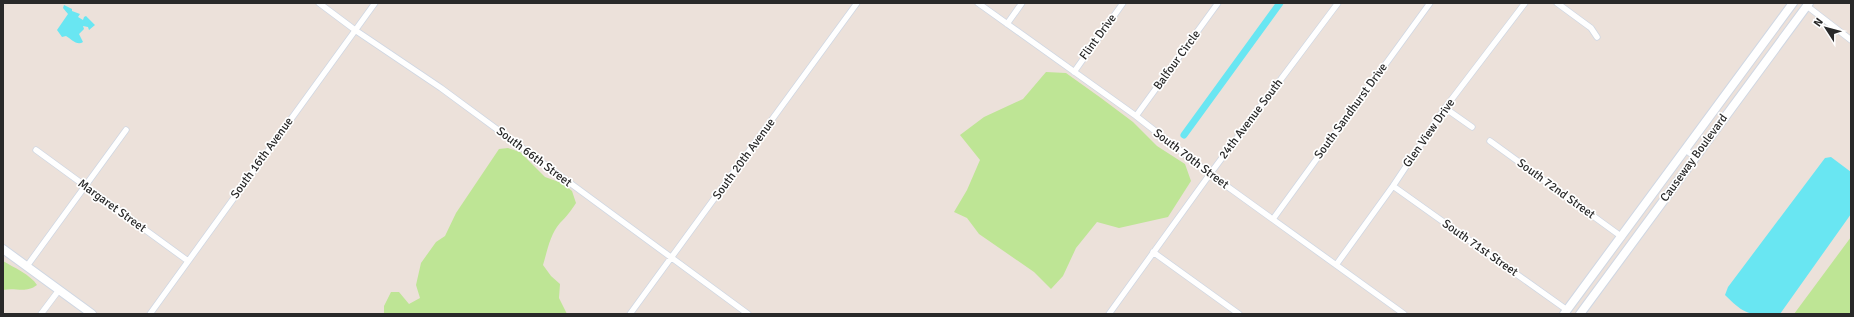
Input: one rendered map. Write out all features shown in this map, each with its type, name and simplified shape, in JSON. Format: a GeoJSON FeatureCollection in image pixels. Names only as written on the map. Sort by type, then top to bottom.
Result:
{"type":"FeatureCollection","features":[{"type":"Feature","properties":{"kind":"main road","name":"Causeway Boulevard"},"geometry":{"type":"LineString","coordinates":[[1566,312],[1793,3]]}},
{"type":"Feature","properties":{"kind":"main road","name":"Causeway Boulevard"},"geometry":{"type":"LineString","coordinates":[[1580,314],[1807,4]]}},
{"type":"Feature","properties":{"kind":"main road"},"geometry":{"type":"LineString","coordinates":[[3,249],[92,314]]}},
{"type":"Feature","properties":{"kind":"street","name":"South 66th Street"},"geometry":{"type":"LineString","coordinates":[[319,3],[355,30],[441,88],[748,314]]}},
{"type":"Feature","properties":{"kind":"street","name":"South 16th Avenue"},"geometry":{"type":"LineString","coordinates":[[150,314],[375,3]]}},
{"type":"Feature","properties":{"kind":"street","name":"South 20th Avenue"},"geometry":{"type":"LineString","coordinates":[[630,314],[857,3]]}},
{"type":"Feature","properties":{"kind":"street","name":"South 70th Street"},"geometry":{"type":"LineString","coordinates":[[978,3],[1136,116],[1210,174],[1404,314]]}},
{"type":"Feature","properties":{"kind":"street"},"geometry":{"type":"LineString","coordinates":[[1007,24],[1022,3]]}},
{"type":"Feature","properties":{"kind":"street","name":"Flint Drive"},"geometry":{"type":"LineString","coordinates":[[1074,72],[1123,3]]}},
{"type":"Feature","properties":{"kind":"street","name":"Balfour Circle"},"geometry":{"type":"LineString","coordinates":[[1136,116],[1218,3]]}},
{"type":"Feature","properties":{"kind":"street","name":"24th Avenue South"},"geometry":{"type":"LineString","coordinates":[[1109,314],[1210,174],[1338,3]]}},
{"type":"Feature","properties":{"kind":"street","name":"South Sandhurst Drive"},"geometry":{"type":"LineString","coordinates":[[1273,219],[1430,3]]}},
{"type":"Feature","properties":{"kind":"street","name":"Glen View Drive"},"geometry":{"type":"LineString","coordinates":[[1336,265],[1393,186],[1445,108],[1525,3]]}},
{"type":"Feature","properties":{"kind":"street"},"geometry":{"type":"LineString","coordinates":[[1557,3],[1591,28],[1597,37]]}},
{"type":"Feature","properties":{"kind":"street"},"geometry":{"type":"LineString","coordinates":[[1807,4],[1851,40]]}},
{"type":"Feature","properties":{"kind":"street"},"geometry":{"type":"LineString","coordinates":[[1445,108],[1472,128]]}},
{"type":"Feature","properties":{"kind":"street"},"geometry":{"type":"LineString","coordinates":[[27,266],[86,187],[126,130]]}},
{"type":"Feature","properties":{"kind":"street","name":"South 72nd Street"},"geometry":{"type":"LineString","coordinates":[[1490,141],[1622,237]]}},
{"type":"Feature","properties":{"kind":"street","name":"Margaret Street"},"geometry":{"type":"LineString","coordinates":[[36,150],[188,261]]}},
{"type":"Feature","properties":{"kind":"street"},"geometry":{"type":"LineString","coordinates":[[1686,150],[1696,157]]}},
{"type":"Feature","properties":{"kind":"street","name":"South 71st Street"},"geometry":{"type":"LineString","coordinates":[[1393,186],[1566,312]]}},
{"type":"Feature","properties":{"kind":"street"},"geometry":{"type":"LineString","coordinates":[[1153,252],[1239,314]]}},
{"type":"Feature","properties":{"kind":"street"},"geometry":{"type":"LineString","coordinates":[[41,314],[59,290]]}},
{"type":"Feature","properties":{"kind":"green space"},"geometry":{"type":"Polygon","coordinates":[[[1046,72],[1066,73],[1133,122],[1157,146],[1185,164],[1191,181],[1168,217],[1119,228],[1097,222],[1076,248],[1063,276],[1051,289],[1034,272],[979,234],[967,218],[954,212],[967,190],[980,160],[960,135],[984,117],[1023,99],[1046,72]]]}},
{"type":"Feature","properties":{"kind":"green space"},"geometry":{"type":"Polygon","coordinates":[[[508,148],[520,152],[545,177],[562,183],[572,191],[576,203],[554,232],[549,243],[543,265],[551,276],[560,284],[559,298],[567,314],[384,314],[384,306],[391,292],[399,292],[409,304],[420,298],[416,285],[421,263],[436,242],[445,236],[456,213],[499,149],[508,148]]]}},
{"type":"Feature","properties":{"kind":"green space"},"geometry":{"type":"Polygon","coordinates":[[[1851,237],[1851,314],[1794,314],[1851,237]]]}},
{"type":"Feature","properties":{"kind":"green space"},"geometry":{"type":"Polygon","coordinates":[[[3,261],[26,275],[37,285],[33,288],[24,290],[3,290],[3,261]]]}},
{"type":"Feature","properties":{"kind":"water"},"geometry":{"type":"Polygon","coordinates":[[[64,5],[72,9],[72,11],[80,14],[78,17],[83,20],[86,16],[95,25],[89,30],[88,27],[83,26],[84,29],[79,34],[83,42],[81,43],[76,43],[66,36],[62,37],[57,30],[68,14],[63,8],[64,5]]]}},
{"type":"Feature","properties":{"kind":"water"},"geometry":{"type":"Polygon","coordinates":[[[1831,157],[1851,172],[1851,214],[1780,314],[1755,314],[1744,311],[1725,295],[1728,287],[1825,158],[1831,157]]]}},
{"type":"Feature","properties":{"kind":"waterway"},"geometry":{"type":"LineString","coordinates":[[1184,135],[1280,3]]}}]}
